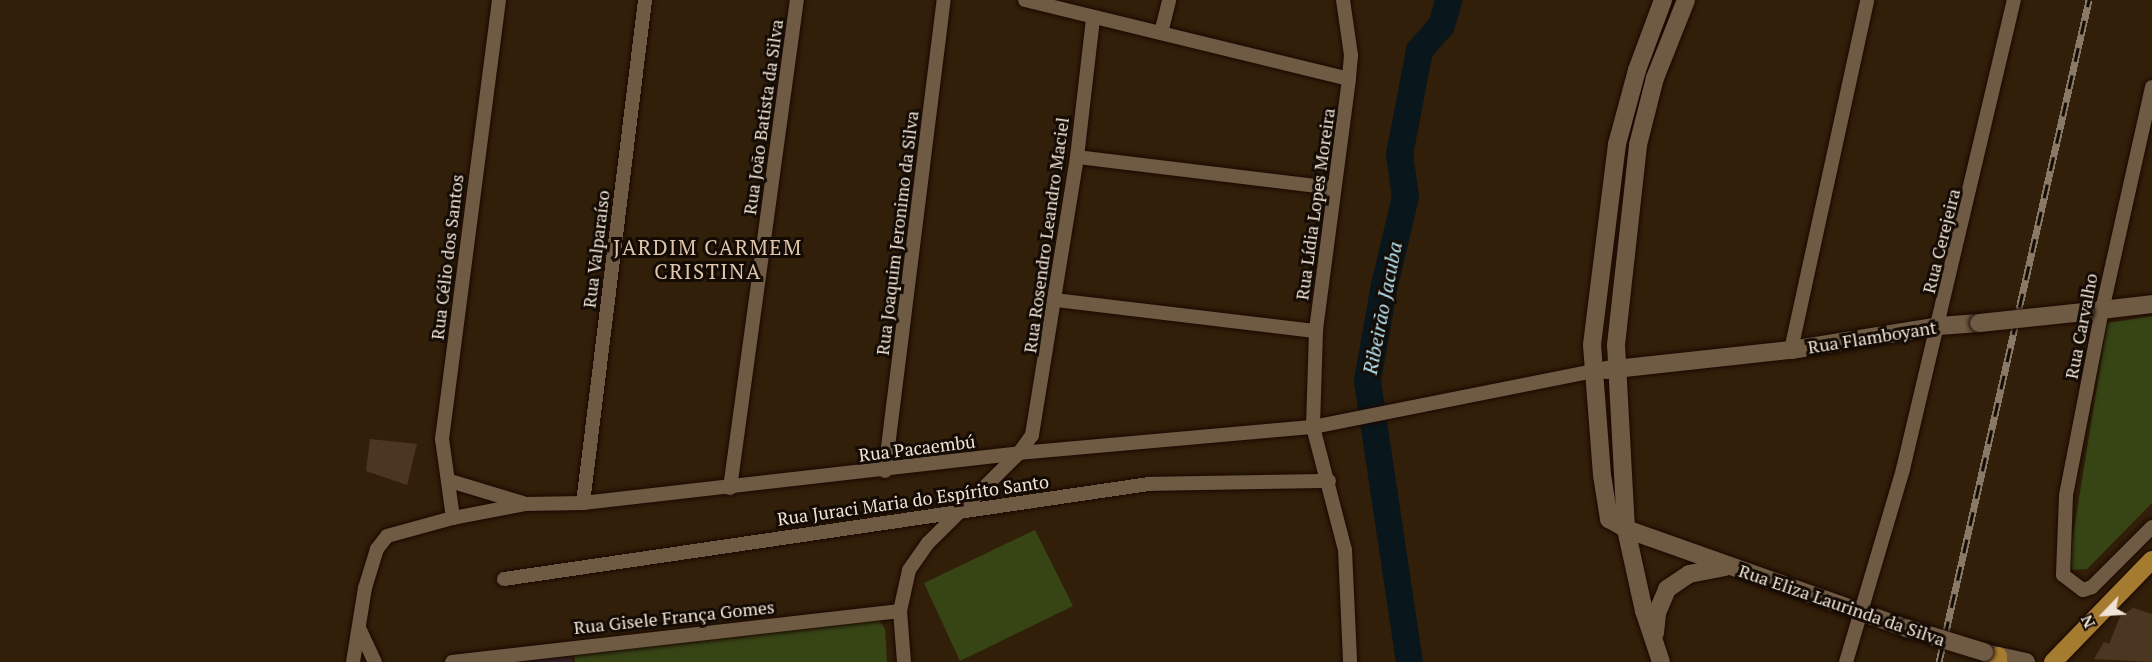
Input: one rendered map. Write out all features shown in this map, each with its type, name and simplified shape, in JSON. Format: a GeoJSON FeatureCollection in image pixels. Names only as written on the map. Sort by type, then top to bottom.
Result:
{"type":"FeatureCollection","features":[{"type":"Feature","properties":{"kind":"main road"},"geometry":{"type":"LineString","coordinates":[[1626,529],[1613,523],[1606,510],[1592,371],[1617,144],[1637,70],[1663,0]]}},
{"type":"Feature","properties":{"kind":"main road"},"geometry":{"type":"LineString","coordinates":[[1661,662],[1626,529],[1617,369],[1618,303],[1632,177],[1655,78],[1686,0]]}},
{"type":"Feature","properties":{"kind":"main road","name":"Rua Flamboyant"},"geometry":{"type":"LineString","coordinates":[[1592,371],[1791,350],[1939,326],[2152,304]]}},
{"type":"Feature","properties":{"kind":"main road","name":"Rua Eliza Laurinda da Silva"},"geometry":{"type":"LineString","coordinates":[[1626,529],[1993,657],[2026,662]]}},
{"type":"Feature","properties":{"kind":"main road"},"geometry":{"type":"LineString","coordinates":[[2136,576],[2152,552]]}},
{"type":"Feature","properties":{"kind":"main road"},"geometry":{"type":"LineString","coordinates":[[2053,662],[2152,560]]}},
{"type":"Feature","properties":{"kind":"main road","name":"Rua Eliza Laurinda da Silva"},"geometry":{"type":"LineString","coordinates":[[1654,641],[1657,613],[1667,589],[1689,574],[1728,566]]}},
{"type":"Feature","properties":{"kind":"street","name":"Rua Célio dos Santos"},"geometry":{"type":"LineString","coordinates":[[453,518],[450,481],[442,440],[499,0]]}},
{"type":"Feature","properties":{"kind":"street","name":"Rua Valparaíso"},"geometry":{"type":"LineString","coordinates":[[583,503],[645,0]]}},
{"type":"Feature","properties":{"kind":"street","name":"Rua João Batista da Silva"},"geometry":{"type":"LineString","coordinates":[[730,488],[797,0]]}},
{"type":"Feature","properties":{"kind":"street","name":"Rua Joaquim Jeronimo da Silva"},"geometry":{"type":"LineString","coordinates":[[885,471],[944,0]]}},
{"type":"Feature","properties":{"kind":"street"},"geometry":{"type":"LineString","coordinates":[[1025,0],[1093,19],[1161,33],[1349,79]]}},
{"type":"Feature","properties":{"kind":"street"},"geometry":{"type":"LineString","coordinates":[[1161,33],[1169,0]]}},
{"type":"Feature","properties":{"kind":"street","name":"Rua Lídia Lopes Moreira"},"geometry":{"type":"LineString","coordinates":[[1343,0],[1351,55],[1345,134],[1333,188],[1316,331],[1313,427],[1345,550],[1350,662]]}},
{"type":"Feature","properties":{"kind":"street"},"geometry":{"type":"LineString","coordinates":[[1791,350],[1867,0]]}},
{"type":"Feature","properties":{"kind":"street","name":"Rua Cerejeira"},"geometry":{"type":"LineString","coordinates":[[1846,662],[1859,612],[1904,469],[2014,0]]}},
{"type":"Feature","properties":{"kind":"street","name":"Rua Rosendro Leandro Maciel"},"geometry":{"type":"LineString","coordinates":[[904,662],[900,611],[909,570],[928,543],[1019,453],[1032,435],[1077,157],[1093,19]]}},
{"type":"Feature","properties":{"kind":"street","name":"Rua Carvalho"},"geometry":{"type":"LineString","coordinates":[[2152,87],[2093,311],[2066,496],[2063,575],[2083,590],[2092,587],[2152,527]]}},
{"type":"Feature","properties":{"kind":"street"},"geometry":{"type":"LineString","coordinates":[[1077,157],[1333,188]]}},
{"type":"Feature","properties":{"kind":"street"},"geometry":{"type":"LineString","coordinates":[[1055,300],[1316,331]]}},
{"type":"Feature","properties":{"kind":"street","name":"Rua Pacaembú"},"geometry":{"type":"LineString","coordinates":[[353,662],[370,570],[387,536],[453,518],[525,504],[583,503],[885,471],[1019,453],[1313,427],[1592,371]]}},
{"type":"Feature","properties":{"kind":"street","name":"Rua Pacaembú"},"geometry":{"type":"LineString","coordinates":[[450,481],[525,504]]}},
{"type":"Feature","properties":{"kind":"street","name":"Rua Juraci Maria do Espírito Santo"},"geometry":{"type":"LineString","coordinates":[[504,579],[1149,484],[1329,482]]}},
{"type":"Feature","properties":{"kind":"street","name":"Rua Gisele França Gomes"},"geometry":{"type":"LineString","coordinates":[[452,662],[900,611]]}},
{"type":"Feature","properties":{"kind":"street"},"geometry":{"type":"LineString","coordinates":[[358,626],[375,662]]}},
{"type":"Feature","properties":{"kind":"shaded area"},"geometry":{"type":"Polygon","coordinates":[[[571,655],[572,662],[510,662],[571,655]]]}},
{"type":"Feature","properties":{"kind":"green space"},"geometry":{"type":"Polygon","coordinates":[[[2152,316],[2152,503],[2087,569],[2071,570],[2069,561],[2107,323],[2152,316]]]}},
{"type":"Feature","properties":{"kind":"green space"},"geometry":{"type":"Polygon","coordinates":[[[1035,530],[1073,606],[960,661],[924,583],[1035,530]]]}},
{"type":"Feature","properties":{"kind":"green space"},"geometry":{"type":"Polygon","coordinates":[[[878,619],[885,629],[887,662],[575,662],[574,653],[878,619]]]}},
{"type":"Feature","properties":{"kind":"building"},"geometry":{"type":"Polygon","coordinates":[[[370,439],[417,444],[407,485],[366,471],[370,439]]]}},
{"type":"Feature","properties":{"kind":"building"},"geometry":{"type":"Polygon","coordinates":[[[2133,608],[2152,614],[2152,662],[2094,659],[2104,642],[2109,644],[2120,617],[2133,608]]]}},
{"type":"Feature","properties":{"kind":"waterway","name":"Ribeirão Jacuba"},"geometry":{"type":"LineString","coordinates":[[1409,662],[1367,380],[1384,285],[1405,196],[1399,154],[1419,50],[1441,25],[1448,0]]}},
{"type":"Feature","properties":{"kind":"railway"},"geometry":{"type":"LineString","coordinates":[[1939,662],[2089,0]]}},
{"type":"Feature","properties":{"kind":"district","name":"JARDIM CARMEM CRISTINA"},"geometry":{"type":"Point","coordinates":[708,259]}}]}
